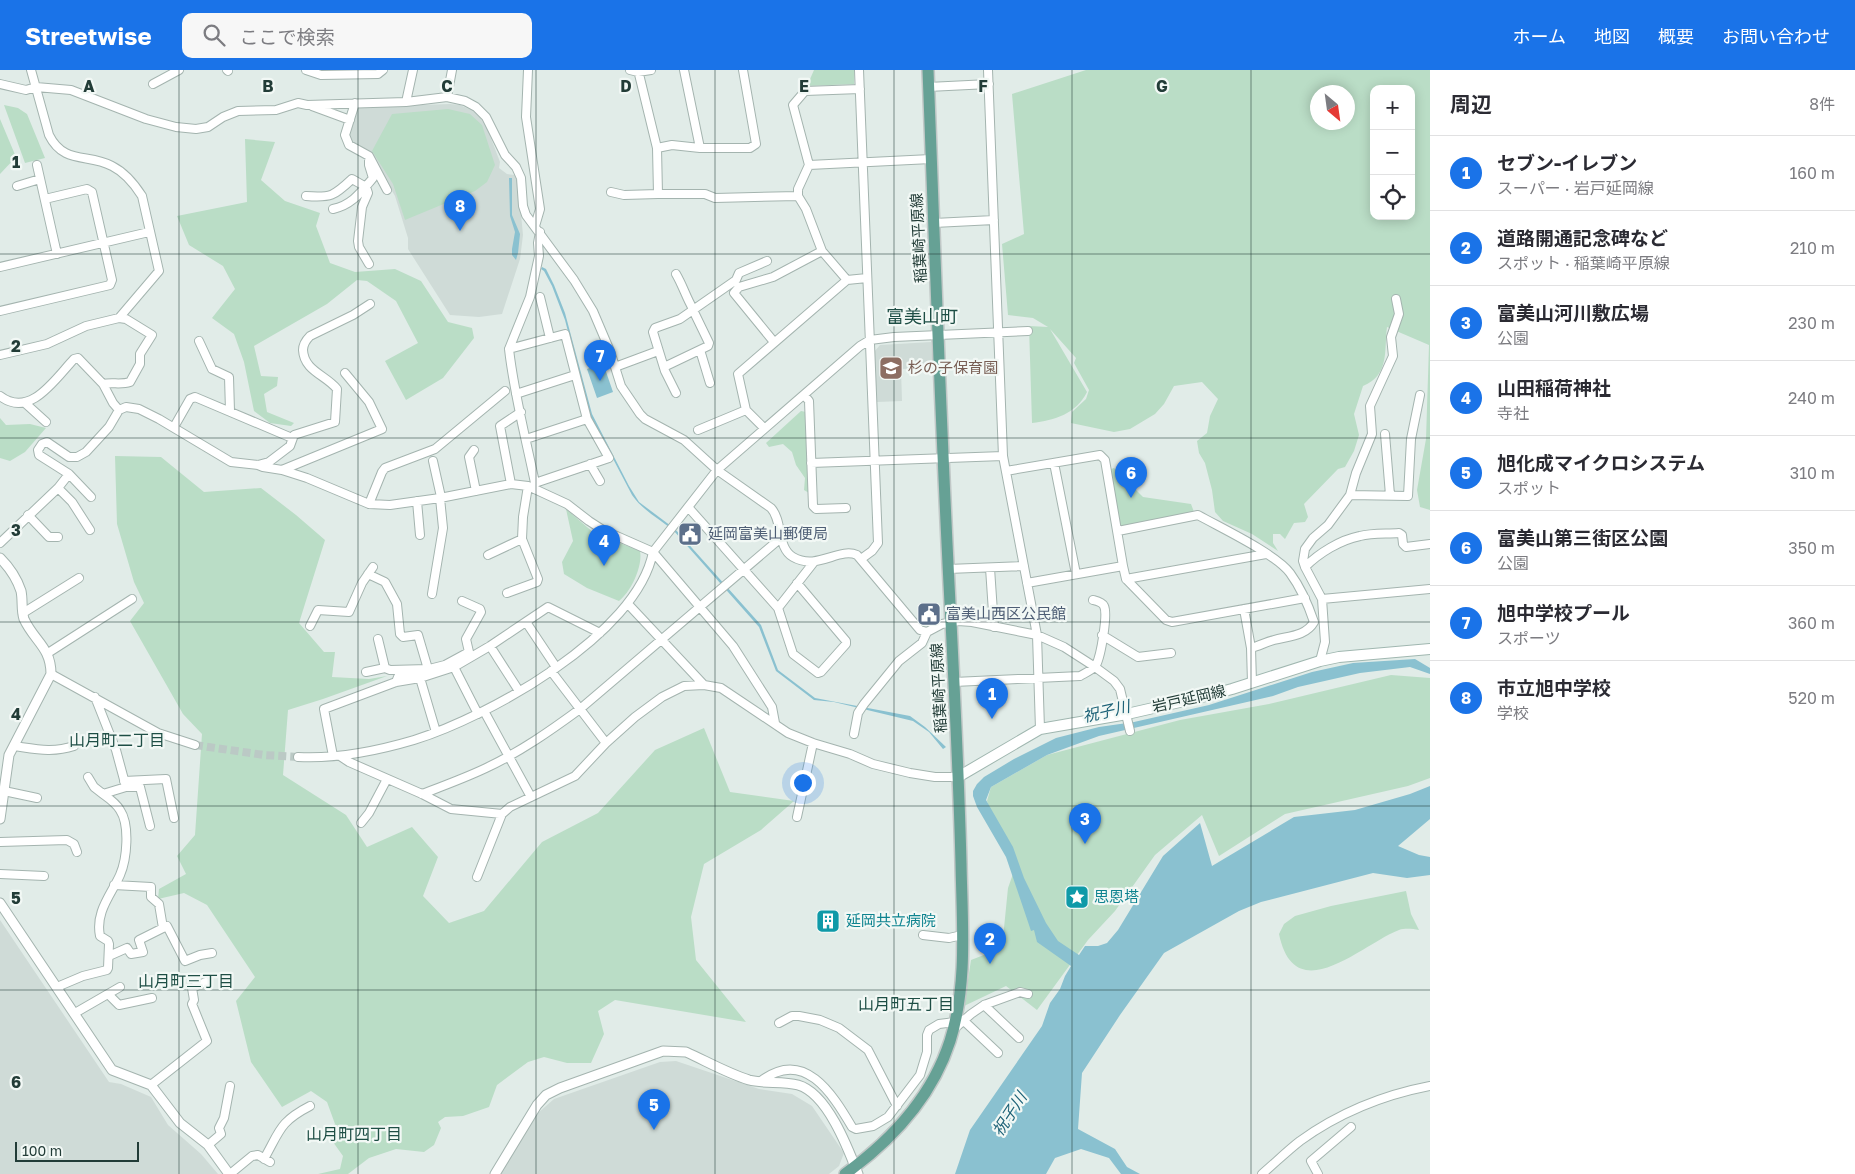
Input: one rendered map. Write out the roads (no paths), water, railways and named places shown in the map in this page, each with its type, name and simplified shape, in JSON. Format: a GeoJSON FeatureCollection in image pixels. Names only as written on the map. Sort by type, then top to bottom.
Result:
{"type":"FeatureCollection","features":[{"type":"Feature","properties":{"kind":"main road","name":"稲葉崎平原線"},"geometry":{"type":"LineString","coordinates":[[845,1174],[856,1170],[881,1146],[908,1117],[926,1091],[941,1064],[957,1024],[962,966],[958,777],[928,70]]}},
{"type":"Feature","properties":{"kind":"main road","name":"岩戸延岡線"},"geometry":{"type":"LineString","coordinates":[[958,777],[1040,730],[1127,714],[1206,696],[1320,661],[1356,654],[1430,649]]}},
{"type":"Feature","properties":{"kind":"street"},"geometry":{"type":"LineString","coordinates":[[31,70],[49,135],[54,144],[66,154],[111,165],[121,172],[137,188],[142,196],[149,232],[160,271],[119,318]]}},
{"type":"Feature","properties":{"kind":"street"},"geometry":{"type":"LineString","coordinates":[[153,84],[179,70]]}},
{"type":"Feature","properties":{"kind":"street"},"geometry":{"type":"LineString","coordinates":[[306,70],[322,75],[378,74],[383,70]]}},
{"type":"Feature","properties":{"kind":"street"},"geometry":{"type":"LineString","coordinates":[[406,102],[413,70]]}},
{"type":"Feature","properties":{"kind":"street"},"geometry":{"type":"LineString","coordinates":[[507,593],[537,582],[538,579],[522,539],[523,517],[532,486],[521,412],[512,380],[509,349],[530,297],[539,256],[538,229],[540,209],[526,117],[528,70]]}},
{"type":"Feature","properties":{"kind":"street"},"geometry":{"type":"LineString","coordinates":[[651,70],[635,71],[657,148],[658,194]]}},
{"type":"Feature","properties":{"kind":"street"},"geometry":{"type":"LineString","coordinates":[[684,70],[700,148]]}},
{"type":"Feature","properties":{"kind":"street"},"geometry":{"type":"LineString","coordinates":[[657,148],[672,145],[700,148],[750,148],[756,144],[743,70]]}},
{"type":"Feature","properties":{"kind":"street"},"geometry":{"type":"LineString","coordinates":[[859,70],[878,543],[872,551],[861,559]]}},
{"type":"Feature","properties":{"kind":"street"},"geometry":{"type":"LineString","coordinates":[[988,70],[1003,456],[1036,635],[1040,730]]}},
{"type":"Feature","properties":{"kind":"street"},"geometry":{"type":"LineString","coordinates":[[447,97],[451,71]]}},
{"type":"Feature","properties":{"kind":"street"},"geometry":{"type":"LineString","coordinates":[[0,84],[26,90],[36,87],[71,90],[146,119],[176,127],[196,129],[208,127],[223,117],[238,111],[276,110],[298,103],[406,102],[447,97],[465,101],[476,107],[486,117],[505,155],[516,167],[521,178],[523,206],[526,214],[574,280],[593,311],[621,386],[645,420],[684,440],[717,470],[773,510],[790,555],[814,562],[852,553],[861,559],[917,627],[927,632]]}},
{"type":"Feature","properties":{"kind":"street"},"geometry":{"type":"LineString","coordinates":[[928,87],[989,84]]}},
{"type":"Feature","properties":{"kind":"street"},"geometry":{"type":"LineString","coordinates":[[846,280],[822,250],[806,209],[798,196],[798,189],[809,165],[794,105],[805,91],[860,89]]}},
{"type":"Feature","properties":{"kind":"street"},"geometry":{"type":"LineString","coordinates":[[355,103],[345,135],[349,145],[369,156],[387,190]]}},
{"type":"Feature","properties":{"kind":"street"},"geometry":{"type":"LineString","coordinates":[[307,104],[350,120]]}},
{"type":"Feature","properties":{"kind":"street"},"geometry":{"type":"LineString","coordinates":[[333,209],[343,207],[355,200],[373,178],[368,165],[369,156]]}},
{"type":"Feature","properties":{"kind":"street"},"geometry":{"type":"LineString","coordinates":[[809,165],[931,159]]}},
{"type":"Feature","properties":{"kind":"street"},"geometry":{"type":"LineString","coordinates":[[37,165],[57,254]]}},
{"type":"Feature","properties":{"kind":"street"},"geometry":{"type":"LineString","coordinates":[[17,186],[40,179]]}},
{"type":"Feature","properties":{"kind":"street"},"geometry":{"type":"LineString","coordinates":[[306,196],[326,198],[339,191],[352,179],[366,186],[368,193],[362,207],[358,242],[369,264]]}},
{"type":"Feature","properties":{"kind":"street"},"geometry":{"type":"LineString","coordinates":[[0,311],[110,285],[112,280],[92,192],[87,189],[45,199]]}},
{"type":"Feature","properties":{"kind":"street"},"geometry":{"type":"LineString","coordinates":[[611,192],[624,195],[705,194],[715,198],[798,196]]}},
{"type":"Feature","properties":{"kind":"street"},"geometry":{"type":"LineString","coordinates":[[934,222],[994,220]]}},
{"type":"Feature","properties":{"kind":"street"},"geometry":{"type":"LineString","coordinates":[[0,268],[149,232]]}},
{"type":"Feature","properties":{"kind":"street"},"geometry":{"type":"LineString","coordinates":[[774,342],[734,293],[739,287],[773,277],[822,250]]}},
{"type":"Feature","properties":{"kind":"street"},"geometry":{"type":"LineString","coordinates":[[676,393],[658,351],[653,332],[655,328],[680,318],[736,280],[740,273],[766,261]]}},
{"type":"Feature","properties":{"kind":"street"},"geometry":{"type":"LineString","coordinates":[[664,367],[708,346],[709,343],[676,274]]}},
{"type":"Feature","properties":{"kind":"street"},"geometry":{"type":"LineString","coordinates":[[764,428],[746,410],[738,374],[846,280],[867,278]]}},
{"type":"Feature","properties":{"kind":"street"},"geometry":{"type":"LineString","coordinates":[[540,297],[550,338]]}},
{"type":"Feature","properties":{"kind":"street"},"geometry":{"type":"LineString","coordinates":[[1320,661],[1325,642],[1322,599],[1305,567],[1303,561],[1305,549],[1313,538],[1328,525],[1350,494],[1356,472],[1372,434],[1370,406],[1393,356],[1391,337],[1399,314],[1396,299]]}},
{"type":"Feature","properties":{"kind":"street"},"geometry":{"type":"LineString","coordinates":[[90,497],[69,474],[40,455],[38,450],[40,446],[47,442],[69,457],[78,457],[86,452],[109,427],[119,410],[126,407],[139,409],[231,462],[258,465],[269,462],[284,452],[290,446],[294,435],[332,423],[336,420],[337,389],[308,366],[304,358],[303,348],[305,341],[310,336],[353,316],[370,304]]}},
{"type":"Feature","properties":{"kind":"street"},"geometry":{"type":"LineString","coordinates":[[0,355],[47,344],[86,326],[119,318],[126,319],[152,335],[140,354],[140,364],[130,382],[126,384],[110,382],[103,384]]}},
{"type":"Feature","properties":{"kind":"street"},"geometry":{"type":"LineString","coordinates":[[298,757],[337,756],[414,740],[481,713],[553,669],[600,633],[628,604],[650,564],[653,552],[717,470],[860,346],[870,340],[1028,330]]}},
{"type":"Feature","properties":{"kind":"street"},"geometry":{"type":"LineString","coordinates":[[509,349],[565,334],[587,419],[609,458],[532,486]]}},
{"type":"Feature","properties":{"kind":"street"},"geometry":{"type":"LineString","coordinates":[[199,341],[212,369],[229,377],[230,411]]}},
{"type":"Feature","properties":{"kind":"street"},"geometry":{"type":"LineString","coordinates":[[700,350],[710,383]]}},
{"type":"Feature","properties":{"kind":"street"},"geometry":{"type":"LineString","coordinates":[[615,367],[658,351]]}},
{"type":"Feature","properties":{"kind":"street"},"geometry":{"type":"LineString","coordinates":[[0,396],[14,403],[25,403],[39,395],[74,358],[78,358],[103,384],[119,410]]}},
{"type":"Feature","properties":{"kind":"street"},"geometry":{"type":"LineString","coordinates":[[282,470],[382,429],[369,402],[344,373]]}},
{"type":"Feature","properties":{"kind":"street"},"geometry":{"type":"LineString","coordinates":[[516,394],[575,375]]}},
{"type":"Feature","properties":{"kind":"street"},"geometry":{"type":"LineString","coordinates":[[370,504],[385,468],[435,449],[505,391]]}},
{"type":"Feature","properties":{"kind":"street"},"geometry":{"type":"LineString","coordinates":[[804,394],[809,401],[813,506],[816,509],[846,508]]}},
{"type":"Feature","properties":{"kind":"street"},"geometry":{"type":"LineString","coordinates":[[174,428],[190,399],[195,396],[292,438]]}},
{"type":"Feature","properties":{"kind":"street"},"geometry":{"type":"LineString","coordinates":[[1350,494],[1408,496],[1411,439],[1420,396]]}},
{"type":"Feature","properties":{"kind":"street"},"geometry":{"type":"LineString","coordinates":[[25,403],[46,422]]}},
{"type":"Feature","properties":{"kind":"street"},"geometry":{"type":"LineString","coordinates":[[698,430],[746,410]]}},
{"type":"Feature","properties":{"kind":"street"},"geometry":{"type":"LineString","coordinates":[[512,484],[500,426],[521,412]]}},
{"type":"Feature","properties":{"kind":"street"},"geometry":{"type":"LineString","coordinates":[[526,439],[587,419]]}},
{"type":"Feature","properties":{"kind":"street"},"geometry":{"type":"LineString","coordinates":[[1385,434],[1390,495]]}},
{"type":"Feature","properties":{"kind":"street"},"geometry":{"type":"LineString","coordinates":[[474,450],[469,457],[476,491]]}},
{"type":"Feature","properties":{"kind":"street"},"geometry":{"type":"LineString","coordinates":[[1006,471],[1100,455],[1105,460],[1126,579],[1166,620],[1172,622],[1305,598]]}},
{"type":"Feature","properties":{"kind":"street"},"geometry":{"type":"LineString","coordinates":[[811,463],[1003,456]]}},
{"type":"Feature","properties":{"kind":"street"},"geometry":{"type":"LineString","coordinates":[[432,594],[444,528],[441,497],[433,461]]}},
{"type":"Feature","properties":{"kind":"street"},"geometry":{"type":"LineString","coordinates":[[1054,463],[1076,574]]}},
{"type":"Feature","properties":{"kind":"street"},"geometry":{"type":"LineString","coordinates":[[590,464],[600,480]]}},
{"type":"Feature","properties":{"kind":"street"},"geometry":{"type":"LineString","coordinates":[[258,465],[263,468],[282,470],[307,478],[370,504],[390,505],[512,484],[532,486],[567,504],[589,522],[603,530],[653,552],[733,646],[772,707],[775,723]]}},
{"type":"Feature","properties":{"kind":"street"},"geometry":{"type":"LineString","coordinates":[[0,543],[58,488],[69,474]]}},
{"type":"Feature","properties":{"kind":"street"},"geometry":{"type":"LineString","coordinates":[[58,488],[72,502],[90,530]]}},
{"type":"Feature","properties":{"kind":"street"},"geometry":{"type":"LineString","coordinates":[[417,501],[420,535]]}},
{"type":"Feature","properties":{"kind":"street"},"geometry":{"type":"LineString","coordinates":[[688,507],[778,608],[793,654],[818,673],[846,644],[846,641],[797,583]]}},
{"type":"Feature","properties":{"kind":"street"},"geometry":{"type":"LineString","coordinates":[[28,515],[49,537],[58,537]]}},
{"type":"Feature","properties":{"kind":"street"},"geometry":{"type":"LineString","coordinates":[[1118,531],[1198,515],[1266,554],[1289,572],[1305,598],[1314,622],[1311,627],[1293,637],[1273,640],[1251,648]]}},
{"type":"Feature","properties":{"kind":"street"},"geometry":{"type":"LineString","coordinates":[[1305,567],[1311,561],[1343,541],[1361,536],[1399,533],[1402,535],[1403,544],[1406,547],[1430,544]]}},
{"type":"Feature","properties":{"kind":"street"},"geometry":{"type":"LineString","coordinates":[[422,794],[467,776],[509,756],[552,729],[580,709],[782,537]]}},
{"type":"Feature","properties":{"kind":"street"},"geometry":{"type":"LineString","coordinates":[[488,555],[522,539]]}},
{"type":"Feature","properties":{"kind":"street"},"geometry":{"type":"LineString","coordinates":[[1126,579],[1266,554]]}},
{"type":"Feature","properties":{"kind":"street"},"geometry":{"type":"LineString","coordinates":[[0,558],[14,577],[21,592],[23,613],[32,634],[48,653],[51,661],[51,674],[9,755],[0,819]]}},
{"type":"Feature","properties":{"kind":"street"},"geometry":{"type":"LineString","coordinates":[[778,608],[814,562]]}},
{"type":"Feature","properties":{"kind":"street"},"geometry":{"type":"LineString","coordinates":[[948,569],[1024,566]]}},
{"type":"Feature","properties":{"kind":"street"},"geometry":{"type":"LineString","coordinates":[[1027,582],[1123,566]]}},
{"type":"Feature","properties":{"kind":"street"},"geometry":{"type":"LineString","coordinates":[[310,626],[318,610],[349,612],[373,567]]}},
{"type":"Feature","properties":{"kind":"street"},"geometry":{"type":"LineString","coordinates":[[990,568],[994,627]]}},
{"type":"Feature","properties":{"kind":"street"},"geometry":{"type":"LineString","coordinates":[[368,574],[385,582],[397,604],[400,634],[403,637],[418,635],[428,669]]}},
{"type":"Feature","properties":{"kind":"street"},"geometry":{"type":"LineString","coordinates":[[23,613],[79,578]]}},
{"type":"Feature","properties":{"kind":"street"},"geometry":{"type":"LineString","coordinates":[[1322,599],[1430,589]]}},
{"type":"Feature","properties":{"kind":"street"},"geometry":{"type":"LineString","coordinates":[[48,653],[132,599]]}},
{"type":"Feature","properties":{"kind":"street"},"geometry":{"type":"LineString","coordinates":[[954,682],[1080,676],[1095,667],[1100,654],[1105,615],[1104,606],[1100,602],[1093,600]]}},
{"type":"Feature","properties":{"kind":"street"},"geometry":{"type":"LineString","coordinates":[[396,682],[398,677],[445,665],[469,652],[466,639],[482,612],[462,601]]}},
{"type":"Feature","properties":{"kind":"street"},"geometry":{"type":"LineString","coordinates":[[628,604],[704,685]]}},
{"type":"Feature","properties":{"kind":"street"},"geometry":{"type":"LineString","coordinates":[[502,814],[450,809],[422,794],[337,756],[324,709],[396,682],[420,678],[454,667],[548,608],[600,633]]}},
{"type":"Feature","properties":{"kind":"street"},"geometry":{"type":"LineString","coordinates":[[1244,608],[1251,648],[1252,683]]}},
{"type":"Feature","properties":{"kind":"street"},"geometry":{"type":"LineString","coordinates":[[526,622],[553,669],[606,743]]}},
{"type":"Feature","properties":{"kind":"street"},"geometry":{"type":"LineString","coordinates":[[854,734],[862,707],[900,661],[922,643],[927,632],[942,624],[972,622],[1036,635],[1064,647],[1095,667],[1114,681],[1120,689],[1130,731]]}},
{"type":"Feature","properties":{"kind":"street"},"geometry":{"type":"LineString","coordinates":[[1102,635],[1138,657],[1171,652]]}},
{"type":"Feature","properties":{"kind":"street"},"geometry":{"type":"LineString","coordinates":[[378,639],[385,668]]}},
{"type":"Feature","properties":{"kind":"street"},"geometry":{"type":"LineString","coordinates":[[490,646],[519,691]]}},
{"type":"Feature","properties":{"kind":"street"},"geometry":{"type":"LineString","coordinates":[[454,667],[509,756],[531,797]]}},
{"type":"Feature","properties":{"kind":"street"},"geometry":{"type":"LineString","coordinates":[[366,672],[385,668],[390,670],[428,669]]}},
{"type":"Feature","properties":{"kind":"street"},"geometry":{"type":"LineString","coordinates":[[51,674],[158,733],[195,745]]}},
{"type":"Feature","properties":{"kind":"street"},"geometry":{"type":"LineString","coordinates":[[420,678],[436,732]]}},
{"type":"Feature","properties":{"kind":"street"},"geometry":{"type":"LineString","coordinates":[[477,877],[502,814],[510,807],[575,776],[606,743],[635,717],[662,697],[684,686],[704,685],[721,688],[788,733],[874,764],[935,777],[958,777]]}},
{"type":"Feature","properties":{"kind":"street"},"geometry":{"type":"LineString","coordinates":[[95,697],[116,750],[125,784]]}},
{"type":"Feature","properties":{"kind":"street"},"geometry":{"type":"LineString","coordinates":[[797,817],[813,743]]}},
{"type":"Feature","properties":{"kind":"street"},"geometry":{"type":"LineString","coordinates":[[14,746],[52,751],[60,751],[74,746]]}},
{"type":"Feature","properties":{"kind":"street"},"geometry":{"type":"LineString","coordinates":[[57,987],[83,976],[107,970],[108,968],[109,944],[108,941],[100,936],[98,924],[100,914],[121,874],[127,847],[125,822],[122,812],[116,804],[94,787],[88,777]]}},
{"type":"Feature","properties":{"kind":"street"},"geometry":{"type":"LineString","coordinates":[[103,794],[125,784],[166,778],[174,818]]}},
{"type":"Feature","properties":{"kind":"street"},"geometry":{"type":"LineString","coordinates":[[361,823],[369,813],[387,779]]}},
{"type":"Feature","properties":{"kind":"street"},"geometry":{"type":"LineString","coordinates":[[125,784],[140,787],[150,826]]}},
{"type":"Feature","properties":{"kind":"street"},"geometry":{"type":"LineString","coordinates":[[4,791],[37,798]]}},
{"type":"Feature","properties":{"kind":"street"},"geometry":{"type":"LineString","coordinates":[[0,842],[67,840],[74,844],[77,852]]}},
{"type":"Feature","properties":{"kind":"street"},"geometry":{"type":"LineString","coordinates":[[0,874],[44,876]]}},
{"type":"Feature","properties":{"kind":"street"},"geometry":{"type":"LineString","coordinates":[[114,885],[151,887],[151,897],[158,904],[163,928]]}},
{"type":"Feature","properties":{"kind":"street"},"geometry":{"type":"LineString","coordinates":[[0,903],[112,1070],[151,1085],[180,1123],[208,1145],[230,1174],[252,1156],[258,1155],[267,1161],[285,1122],[293,1115],[310,1106]]}},
{"type":"Feature","properties":{"kind":"street"},"geometry":{"type":"LineString","coordinates":[[109,956],[128,948],[131,954],[143,952],[139,940],[167,926],[185,961],[212,953]]}},
{"type":"Feature","properties":{"kind":"street"},"geometry":{"type":"LineString","coordinates":[[923,935],[949,938],[962,935]]}},
{"type":"Feature","properties":{"kind":"street"},"geometry":{"type":"LineString","coordinates":[[151,1085],[207,1041],[192,1004],[194,1000],[192,988],[206,982]]}},
{"type":"Feature","properties":{"kind":"street"},"geometry":{"type":"LineString","coordinates":[[75,1013],[120,987]]}},
{"type":"Feature","properties":{"kind":"street"},"geometry":{"type":"LineString","coordinates":[[761,1081],[771,1074],[782,1071],[801,1071],[820,1082],[835,1098],[852,1127],[856,1129],[874,1126],[888,1117],[920,1075],[927,1052],[927,1035],[929,1030],[938,1024],[957,1024],[984,1005],[1020,992],[1028,994]]}},
{"type":"Feature","properties":{"kind":"street"},"geometry":{"type":"LineString","coordinates":[[108,994],[119,1005],[152,998]]}},
{"type":"Feature","properties":{"kind":"street"},"geometry":{"type":"LineString","coordinates":[[984,1005],[1019,1038]]}},
{"type":"Feature","properties":{"kind":"street"},"geometry":{"type":"LineString","coordinates":[[779,1023],[792,1016],[799,1016],[820,1020],[839,1028],[868,1050],[897,1106]]}},
{"type":"Feature","properties":{"kind":"street"},"geometry":{"type":"LineString","coordinates":[[957,1024],[998,1053]]}},
{"type":"Feature","properties":{"kind":"street"},"geometry":{"type":"LineString","coordinates":[[495,1174],[537,1105],[546,1095],[560,1088],[663,1051],[686,1052],[747,1079],[805,1087],[814,1093],[825,1105],[856,1170]]}},
{"type":"Feature","properties":{"kind":"street"},"geometry":{"type":"LineString","coordinates":[[208,1145],[221,1134],[219,1128],[224,1118],[230,1086]]}},
{"type":"Feature","properties":{"kind":"street"},"geometry":{"type":"LineString","coordinates":[[1262,1174],[1298,1143],[1326,1123],[1381,1098],[1430,1086]]}},
{"type":"Feature","properties":{"kind":"street"},"geometry":{"type":"LineString","coordinates":[[825,1105],[835,1098]]}},
{"type":"Feature","properties":{"kind":"street"},"geometry":{"type":"LineString","coordinates":[[1318,1174],[1311,1161],[1351,1127]]}},
{"type":"Feature","properties":{"kind":"water"},"geometry":{"type":"Polygon","coordinates":[[[509,178],[512,178],[512,215],[520,234],[516,260],[512,255],[515,232],[510,216],[509,178]]]}},
{"type":"Feature","properties":{"kind":"water"},"geometry":{"type":"Polygon","coordinates":[[[542,267],[546,269],[554,285],[565,313],[592,414],[629,486],[639,502],[675,529],[761,625],[778,670],[815,698],[910,716],[925,727],[946,747],[943,749],[929,732],[913,721],[834,702],[814,700],[776,671],[759,627],[674,531],[646,510],[632,495],[589,413],[565,320],[552,286],[541,269],[542,267]]]}},
{"type":"Feature","properties":{"kind":"water"},"geometry":{"type":"Polygon","coordinates":[[[603,363],[613,392],[597,398],[587,369],[603,363]]]}},
{"type":"Feature","properties":{"kind":"water","name":"祝子川"},"geometry":{"type":"Polygon","coordinates":[[[1415,659],[1430,668],[1430,674],[1410,667],[1360,673],[1298,687],[1273,696],[1099,736],[1047,755],[991,787],[986,800],[1013,847],[1024,878],[1046,923],[1058,941],[1079,955],[1085,946],[1098,946],[1107,943],[1118,930],[1163,856],[1200,823],[1212,866],[1294,817],[1355,810],[1410,794],[1430,786],[1430,819],[1398,846],[1419,855],[1430,857],[1430,875],[1407,878],[1373,873],[1261,902],[1239,911],[1164,953],[1082,1073],[1078,1129],[1115,1149],[1127,1167],[1140,1174],[1121,1174],[1109,1158],[1081,1149],[1055,1158],[1046,1174],[955,1174],[970,1130],[1042,1026],[1050,1003],[1060,989],[1071,966],[1037,942],[1034,930],[1031,931],[1006,857],[977,807],[973,791],[977,784],[984,777],[1014,759],[1056,738],[1099,727],[1134,722],[1209,705],[1312,672],[1353,663],[1415,659]]]}},
{"type":"Feature","properties":{"kind":"tunnel"},"geometry":{"type":"LineString","coordinates":[[195,745],[264,755],[298,757]]}},
{"type":"Feature","properties":{"kind":"place","name":"市立旭中学校"},"geometry":{"type":"Point","coordinates":[460,231]}},
{"type":"Feature","properties":{"kind":"place","name":"杉の子保育園"},"geometry":{"type":"Point","coordinates":[891,368]}},
{"type":"Feature","properties":{"kind":"place","name":"旭中学校プール"},"geometry":{"type":"Point","coordinates":[600,381]}},
{"type":"Feature","properties":{"kind":"place","name":"富美山第三街区公園"},"geometry":{"type":"Point","coordinates":[1131,498]}},
{"type":"Feature","properties":{"kind":"place","name":"延岡富美山郵便局"},"geometry":{"type":"Point","coordinates":[690,534]}},
{"type":"Feature","properties":{"kind":"place","name":"山田稲荷神社"},"geometry":{"type":"Point","coordinates":[604,566]}},
{"type":"Feature","properties":{"kind":"place","name":"富美山西区公民館"},"geometry":{"type":"Point","coordinates":[929,614]}},
{"type":"Feature","properties":{"kind":"place","name":"セブン-イレブン"},"geometry":{"type":"Point","coordinates":[992,719]}},
{"type":"Feature","properties":{"kind":"place","name":"富美山河川敷広場"},"geometry":{"type":"Point","coordinates":[1085,844]}},
{"type":"Feature","properties":{"kind":"place","name":"思恩塔"},"geometry":{"type":"Point","coordinates":[1077,897]}},
{"type":"Feature","properties":{"kind":"place","name":"延岡共立病院"},"geometry":{"type":"Point","coordinates":[828,921]}},
{"type":"Feature","properties":{"kind":"place","name":"道路開通記念碑など"},"geometry":{"type":"Point","coordinates":[990,964]}},
{"type":"Feature","properties":{"kind":"place","name":"旭化成マイクロシステム"},"geometry":{"type":"Point","coordinates":[654,1130]}},
{"type":"Feature","properties":{"kind":"district","name":"富美山町"},"geometry":{"type":"Point","coordinates":[922,317]}},
{"type":"Feature","properties":{"kind":"district","name":"山月町二丁目"},"geometry":{"type":"Point","coordinates":[117,740]}},
{"type":"Feature","properties":{"kind":"district","name":"山月町三丁目"},"geometry":{"type":"Point","coordinates":[186,981]}},
{"type":"Feature","properties":{"kind":"district","name":"山月町五丁目"},"geometry":{"type":"Point","coordinates":[906,1004]}},
{"type":"Feature","properties":{"kind":"district","name":"山月町四丁目"},"geometry":{"type":"Point","coordinates":[354,1134]}}]}
